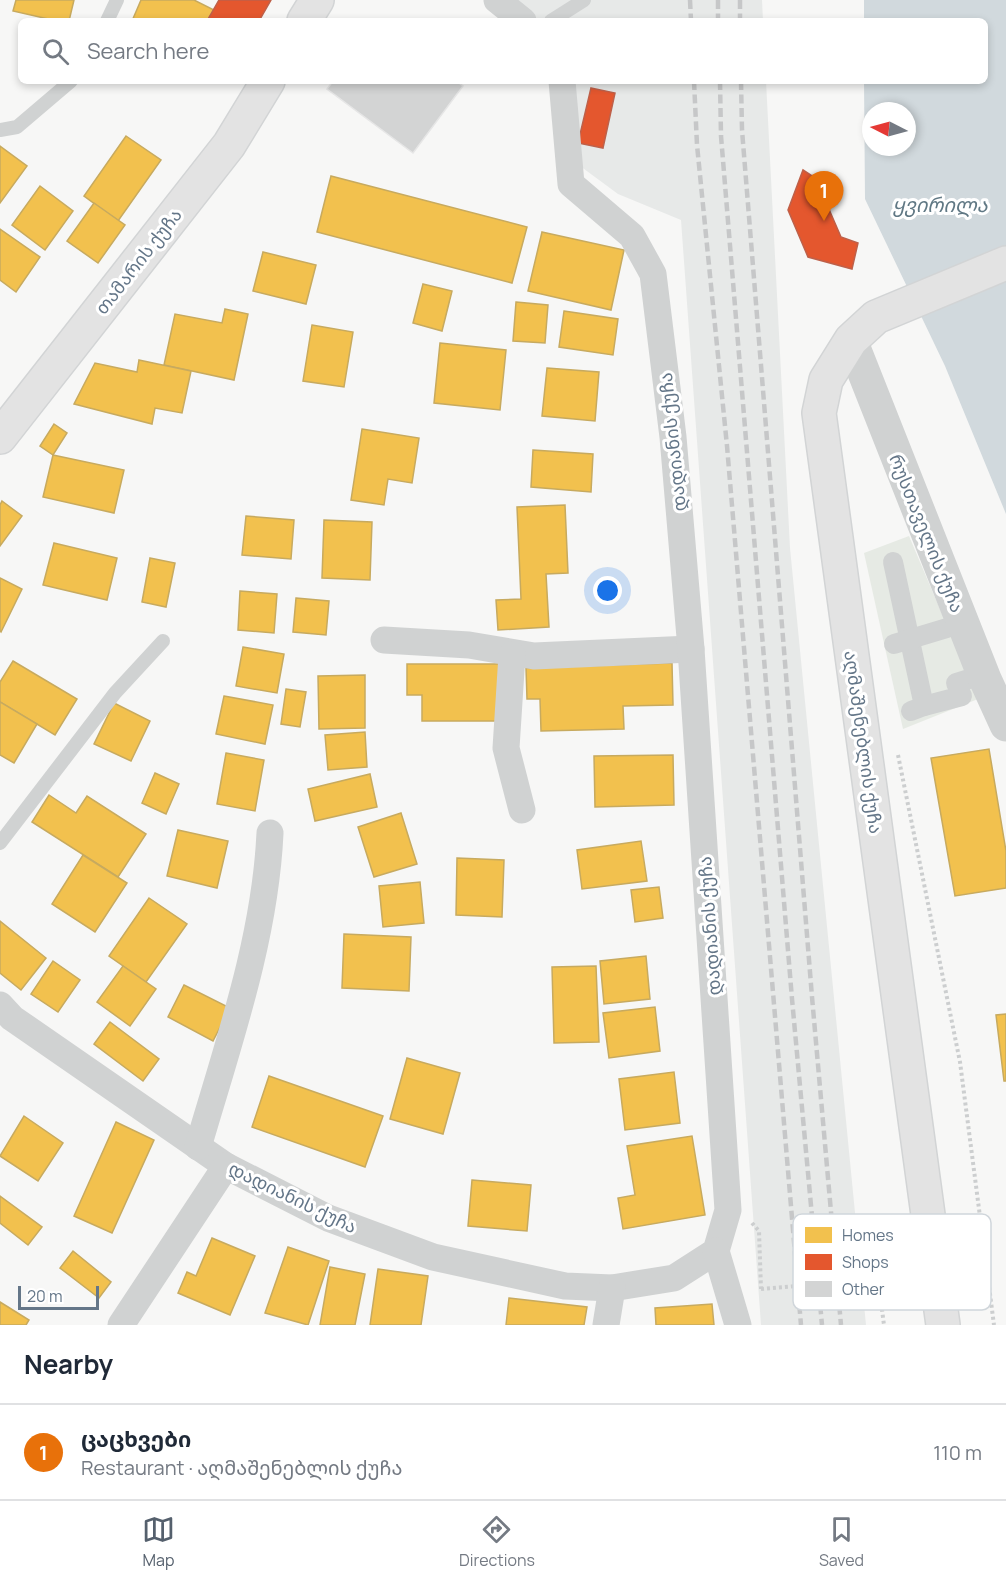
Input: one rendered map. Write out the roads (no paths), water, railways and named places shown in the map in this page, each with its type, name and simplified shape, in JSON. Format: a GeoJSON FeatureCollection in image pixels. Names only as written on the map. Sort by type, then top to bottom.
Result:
{"type":"FeatureCollection","features":[{"type":"Feature","properties":{"kind":"main road"},"geometry":{"type":"LineString","coordinates":[[306,18],[317,0]]}},
{"type":"Feature","properties":{"kind":"main road","name":"თამარის ქუჩა"},"geometry":{"type":"LineString","coordinates":[[0,437],[229,145],[266,84]]}},
{"type":"Feature","properties":{"kind":"main road","name":"აღმაშენებლის ქუჩა"},"geometry":{"type":"LineString","coordinates":[[928,1214],[819,413],[826,380],[851,340],[876,317],[1006,263]]}},
{"type":"Feature","properties":{"kind":"main road","name":"აღმაშენებლის ქუჩა"},"geometry":{"type":"LineString","coordinates":[[941,1310],[943,1325]]}},
{"type":"Feature","properties":{"kind":"street"},"geometry":{"type":"LineString","coordinates":[[497,0],[519,18]]}},
{"type":"Feature","properties":{"kind":"street","name":"დადიანის ქუჩა"},"geometry":{"type":"LineString","coordinates":[[0,1005],[12,1018],[226,1166],[328,1218],[433,1257],[565,1286],[612,1288],[674,1278],[716,1251],[728,1210],[691,649],[673,437],[653,274],[632,236],[571,184],[562,84]]}},
{"type":"Feature","properties":{"kind":"street","name":"რუსთაველის ქუჩა"},"geometry":{"type":"LineString","coordinates":[[851,340],[985,679],[1006,725]]}},
{"type":"Feature","properties":{"kind":"street"},"geometry":{"type":"LineString","coordinates":[[893,562],[903,642],[918,709],[962,696],[957,683],[969,679]]}},
{"type":"Feature","properties":{"kind":"street"},"geometry":{"type":"LineString","coordinates":[[903,642],[947,628]]}},
{"type":"Feature","properties":{"kind":"street"},"geometry":{"type":"LineString","coordinates":[[384,640],[469,645],[534,656],[691,649]]}},
{"type":"Feature","properties":{"kind":"street"},"geometry":{"type":"LineString","coordinates":[[513,654],[506,748],[522,810]]}},
{"type":"Feature","properties":{"kind":"street"},"geometry":{"type":"LineString","coordinates":[[198,1147],[245,986],[268,883],[270,833]]}},
{"type":"Feature","properties":{"kind":"street"},"geometry":{"type":"LineString","coordinates":[[121,1325],[226,1166]]}},
{"type":"Feature","properties":{"kind":"street"},"geometry":{"type":"LineString","coordinates":[[716,1251],[738,1325]]}},
{"type":"Feature","properties":{"kind":"street"},"geometry":{"type":"LineString","coordinates":[[606,1325],[612,1288]]}},
{"type":"Feature","properties":{"kind":"lane"},"geometry":{"type":"LineString","coordinates":[[108,18],[117,0]]}},
{"type":"Feature","properties":{"kind":"lane"},"geometry":{"type":"LineString","coordinates":[[556,18],[584,0]]}},
{"type":"Feature","properties":{"kind":"lane"},"geometry":{"type":"LineString","coordinates":[[0,130],[17,127],[67,84]]}},
{"type":"Feature","properties":{"kind":"lane"},"geometry":{"type":"LineString","coordinates":[[0,843],[115,693],[163,641]]}},
{"type":"Feature","properties":{"kind":"water","name":"ყვირილა"},"geometry":{"type":"Polygon","coordinates":[[[864,0],[1006,0],[1006,514],[945,366],[865,199],[865,156],[916,156],[916,102],[864,102],[864,84],[988,84],[988,18],[864,18],[864,0]]]}},
{"type":"Feature","properties":{"kind":"railway"},"geometry":{"type":"LineString","coordinates":[[690,0],[691,18]]}},
{"type":"Feature","properties":{"kind":"railway"},"geometry":{"type":"LineString","coordinates":[[718,0],[718,18]]}},
{"type":"Feature","properties":{"kind":"railway"},"geometry":{"type":"LineString","coordinates":[[740,0],[740,18]]}},
{"type":"Feature","properties":{"kind":"railway"},"geometry":{"type":"LineString","coordinates":[[694,84],[697,145],[727,446],[793,1230]]}},
{"type":"Feature","properties":{"kind":"railway"},"geometry":{"type":"LineString","coordinates":[[720,84],[721,136],[812,1214]]}},
{"type":"Feature","properties":{"kind":"railway"},"geometry":{"type":"LineString","coordinates":[[741,84],[742,130],[831,1214]]}},
{"type":"Feature","properties":{"kind":"railway"},"geometry":{"type":"LineString","coordinates":[[800,1310],[801,1325]]}},
{"type":"Feature","properties":{"kind":"railway"},"geometry":{"type":"LineString","coordinates":[[821,1310],[822,1325]]}},
{"type":"Feature","properties":{"kind":"railway"},"geometry":{"type":"LineString","coordinates":[[840,1310],[841,1325]]}},
{"type":"Feature","properties":{"kind":"place","name":"ცაცხვები"},"geometry":{"type":"Point","coordinates":[824,221]}}]}
